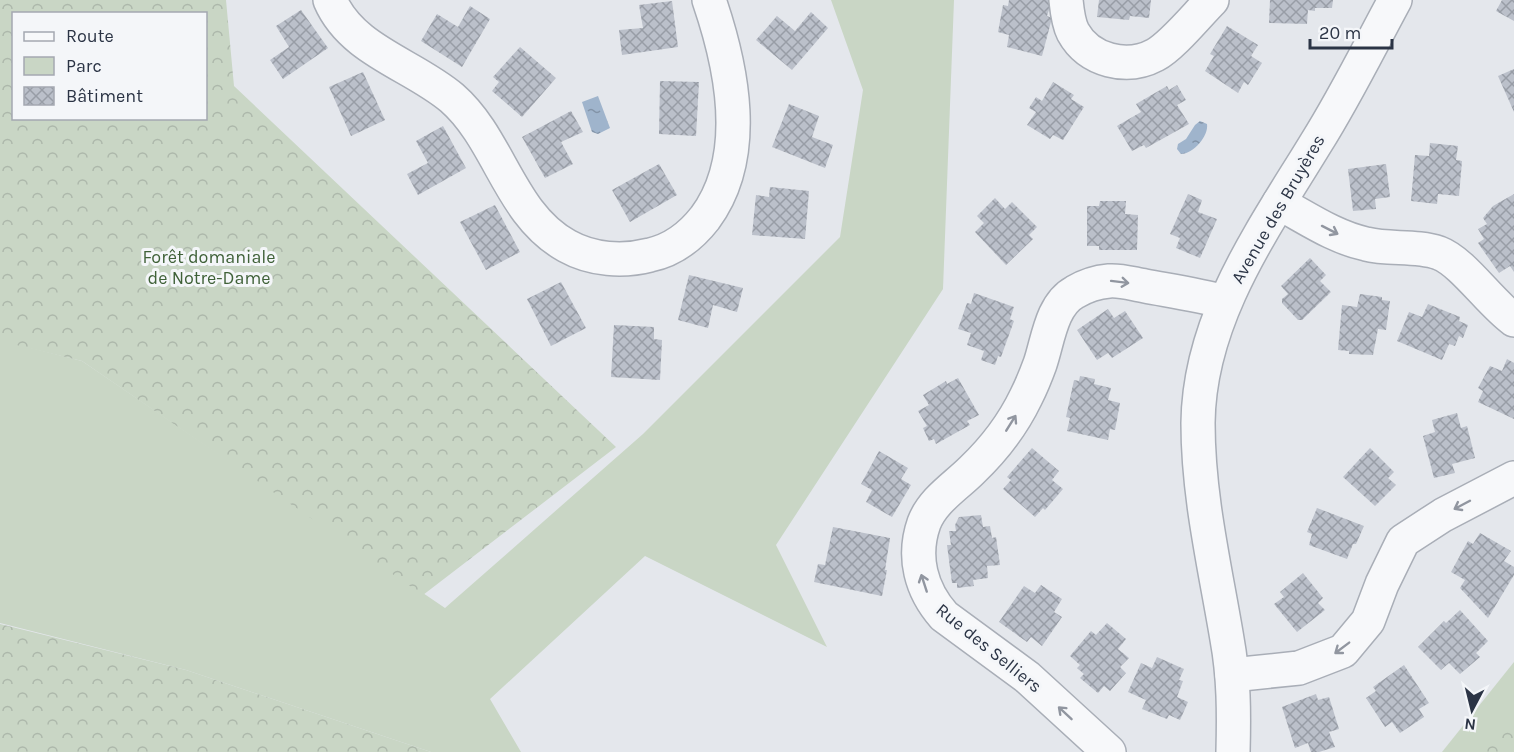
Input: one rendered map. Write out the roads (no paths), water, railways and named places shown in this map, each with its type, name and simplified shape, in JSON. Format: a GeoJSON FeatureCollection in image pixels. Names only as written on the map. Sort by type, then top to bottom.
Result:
{"type":"FeatureCollection","features":[{"type":"Feature","properties":{"kind":"street"},"geometry":{"type":"LineString","coordinates":[[330,0],[345,23],[361,40],[438,87],[469,116],[484,136],[533,219],[550,234],[567,246],[589,255],[634,260],[675,246],[691,234],[714,205],[724,183],[733,125],[732,97],[724,52],[709,0]]}},
{"type":"Feature","properties":{"kind":"street"},"geometry":{"type":"LineString","coordinates":[[1066,0],[1073,32],[1092,52],[1121,63],[1143,61],[1157,54],[1212,0]]}},
{"type":"Feature","properties":{"kind":"street","name":"Avenue des Bruyères"},"geometry":{"type":"LineString","coordinates":[[1233,752],[1232,675],[1200,479],[1198,424],[1203,370],[1212,335],[1225,302],[1252,248],[1332,116],[1395,0]]}},
{"type":"Feature","properties":{"kind":"street"},"geometry":{"type":"LineString","coordinates":[[1279,203],[1334,232],[1366,244],[1440,254],[1455,262],[1492,302],[1514,320]]}},
{"type":"Feature","properties":{"kind":"street","name":"Rue des Selliers"},"geometry":{"type":"LineString","coordinates":[[1109,752],[1027,677],[944,616],[927,592],[919,564],[922,531],[930,511],[986,456],[1010,425],[1026,398],[1040,364],[1051,325],[1061,306],[1072,293],[1093,284],[1117,280],[1225,302]]}},
{"type":"Feature","properties":{"kind":"street"},"geometry":{"type":"LineString","coordinates":[[1232,675],[1299,668],[1343,651],[1368,621],[1382,584],[1403,541],[1443,515],[1514,478]]}},
{"type":"Feature","properties":{"kind":"water"},"geometry":{"type":"Polygon","coordinates":[[[598,96],[610,128],[598,134],[592,132],[582,102],[598,96]]]}},
{"type":"Feature","properties":{"kind":"water"},"geometry":{"type":"Polygon","coordinates":[[[1200,121],[1207,124],[1203,139],[1195,148],[1181,154],[1177,149],[1178,144],[1186,139],[1200,121]]]}},
{"type":"Feature","properties":{"kind":"park label","name":"Forêt domaniale de Notre-Dame"},"geometry":{"type":"Point","coordinates":[209,267]}}]}
